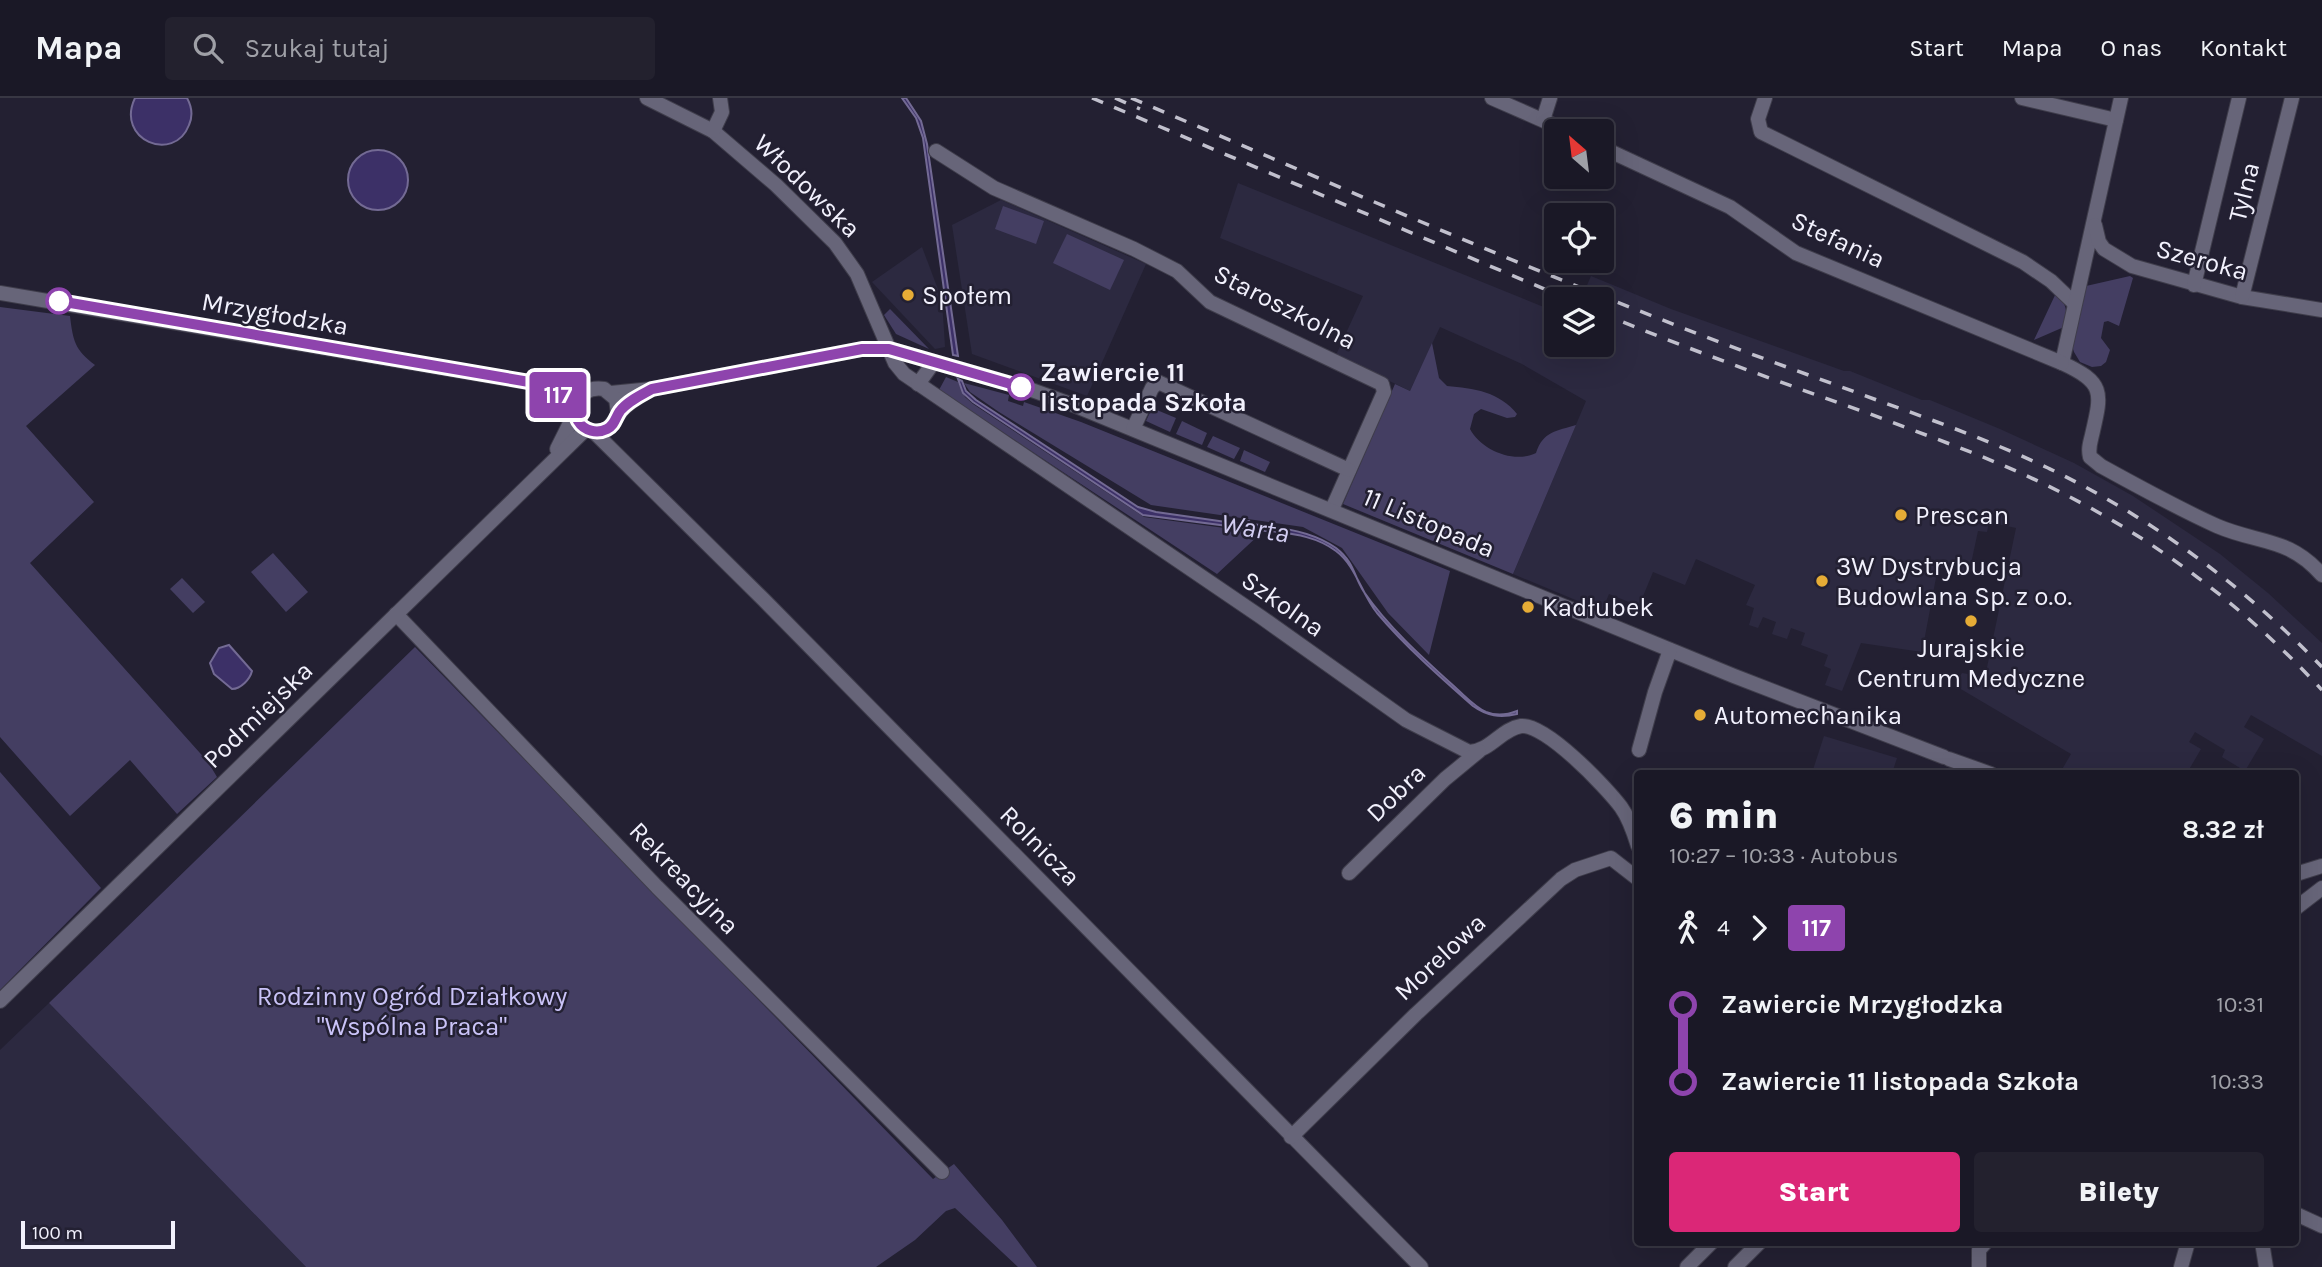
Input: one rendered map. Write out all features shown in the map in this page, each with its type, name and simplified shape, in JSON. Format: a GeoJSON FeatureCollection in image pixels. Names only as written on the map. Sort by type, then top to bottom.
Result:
{"type":"FeatureCollection","features":[{"type":"Feature","properties":{"kind":"street","name":"Włodowska"},"geometry":{"type":"LineString","coordinates":[[647,98],[713,131],[776,185],[843,252],[863,286],[889,349]]}},
{"type":"Feature","properties":{"kind":"street"},"geometry":{"type":"LineString","coordinates":[[713,131],[722,112],[720,98]]}},
{"type":"Feature","properties":{"kind":"street"},"geometry":{"type":"LineString","coordinates":[[1492,98],[1544,120]]}},
{"type":"Feature","properties":{"kind":"street"},"geometry":{"type":"LineString","coordinates":[[1544,119],[1550,98]]}},
{"type":"Feature","properties":{"kind":"street"},"geometry":{"type":"LineString","coordinates":[[1766,98],[1758,119],[1761,132],[2023,262],[2051,281],[2074,303]]}},
{"type":"Feature","properties":{"kind":"street"},"geometry":{"type":"LineString","coordinates":[[2022,98],[2116,120]]}},
{"type":"Feature","properties":{"kind":"street"},"geometry":{"type":"LineString","coordinates":[[2062,363],[2121,98]]}},
{"type":"Feature","properties":{"kind":"street"},"geometry":{"type":"LineString","coordinates":[[2194,285],[2239,98]]}},
{"type":"Feature","properties":{"kind":"street","name":"Tylna"},"geometry":{"type":"LineString","coordinates":[[2242,297],[2292,98]]}},
{"type":"Feature","properties":{"kind":"street","name":"Staroszkolna"},"geometry":{"type":"LineString","coordinates":[[936,151],[993,188],[1134,249],[1177,271],[1210,302],[1382,384],[1384,392],[1332,509]]}},
{"type":"Feature","properties":{"kind":"street","name":"Stefania"},"geometry":{"type":"LineString","coordinates":[[1614,153],[1730,207],[1796,253],[2062,363],[2089,377],[2098,393],[2099,404],[2089,448],[2093,460],[2221,528],[2292,549],[2322,575]]}},
{"type":"Feature","properties":{"kind":"street","name":"Szeroka"},"geometry":{"type":"LineString","coordinates":[[2094,220],[2100,244],[2116,258],[2132,266],[2242,297],[2322,310]]}},
{"type":"Feature","properties":{"kind":"street","name":"Mrzygłodzka"},"geometry":{"type":"LineString","coordinates":[[0,293],[585,392]]}},
{"type":"Feature","properties":{"kind":"street"},"geometry":{"type":"LineString","coordinates":[[652,389],[618,413],[610,426],[590,430],[577,420],[575,411],[578,399],[585,392],[597,388],[611,393],[652,389],[862,349],[889,349]]}},
{"type":"Feature","properties":{"kind":"street","name":"11 Listopada"},"geometry":{"type":"LineString","coordinates":[[889,349],[973,372],[1064,402],[1332,509],[1670,650],[1980,770]]}},
{"type":"Feature","properties":{"kind":"street","name":"Szkolna"},"geometry":{"type":"LineString","coordinates":[[889,349],[899,369],[918,384],[1261,617],[1406,720],[1469,751],[1479,751]]}},
{"type":"Feature","properties":{"kind":"street"},"geometry":{"type":"LineString","coordinates":[[918,384],[940,363]]}},
{"type":"Feature","properties":{"kind":"street"},"geometry":{"type":"LineString","coordinates":[[1133,429],[1152,387],[1158,382],[1349,470]]}},
{"type":"Feature","properties":{"kind":"street","name":"Mrzygłodzka"},"geometry":{"type":"LineString","coordinates":[[540,385],[575,411]]}},
{"type":"Feature","properties":{"kind":"street"},"geometry":{"type":"LineString","coordinates":[[611,393],[616,399],[618,413]]}},
{"type":"Feature","properties":{"kind":"street","name":"Podmiejska"},"geometry":{"type":"LineString","coordinates":[[549,463],[575,411]]}},
{"type":"Feature","properties":{"kind":"street","name":"Rolnicza"},"geometry":{"type":"LineString","coordinates":[[610,426],[624,461]]}},
{"type":"Feature","properties":{"kind":"street","name":"Podmiejska"},"geometry":{"type":"LineString","coordinates":[[0,1001],[549,463],[590,430]]}},
{"type":"Feature","properties":{"kind":"street","name":"Rolnicza"},"geometry":{"type":"LineString","coordinates":[[590,430],[624,461],[1421,1267]]}},
{"type":"Feature","properties":{"kind":"street","name":"Rekreacyjna"},"geometry":{"type":"LineString","coordinates":[[396,614],[657,887],[942,1172]]}},
{"type":"Feature","properties":{"kind":"street"},"geometry":{"type":"LineString","coordinates":[[1639,750],[1670,650]]}},
{"type":"Feature","properties":{"kind":"street"},"geometry":{"type":"LineString","coordinates":[[1479,751],[1514,728],[1525,726],[1538,730],[1560,744],[1621,807],[1634,834]]}},
{"type":"Feature","properties":{"kind":"street","name":"Dobra"},"geometry":{"type":"LineString","coordinates":[[1349,873],[1445,779],[1479,751]]}},
{"type":"Feature","properties":{"kind":"street","name":"Morelowa"},"geometry":{"type":"LineString","coordinates":[[1291,1137],[1416,1014],[1561,879],[1575,870],[1611,858],[1634,876]]}},
{"type":"Feature","properties":{"kind":"street"},"geometry":{"type":"LineString","coordinates":[[2299,873],[2322,866]]}},
{"type":"Feature","properties":{"kind":"street"},"geometry":{"type":"LineString","coordinates":[[2299,899],[2322,888]]}},
{"type":"Feature","properties":{"kind":"street"},"geometry":{"type":"LineString","coordinates":[[2299,906],[2322,888]]}},
{"type":"Feature","properties":{"kind":"street"},"geometry":{"type":"LineString","coordinates":[[2299,1215],[2322,1226]]}},
{"type":"Feature","properties":{"kind":"street"},"geometry":{"type":"LineString","coordinates":[[1687,1267],[1708,1246]]}},
{"type":"Feature","properties":{"kind":"street"},"geometry":{"type":"LineString","coordinates":[[1735,1267],[1756,1246]]}},
{"type":"Feature","properties":{"kind":"street"},"geometry":{"type":"LineString","coordinates":[[1979,1246],[1979,1267]]}},
{"type":"Feature","properties":{"kind":"street"},"geometry":{"type":"LineString","coordinates":[[2181,1267],[2187,1246]]}},
{"type":"Feature","properties":{"kind":"street"},"geometry":{"type":"LineString","coordinates":[[2263,1246],[2266,1267]]}},
{"type":"Feature","properties":{"kind":"shaded area"},"geometry":{"type":"Polygon","coordinates":[[[1238,183],[1544,307],[1544,357],[1614,357],[1614,287],[1586,287],[1591,276],[1671,309],[1850,371],[1922,400],[1930,400],[2074,463],[2133,496],[2220,554],[2268,593],[2322,643],[2322,756],[2251,715],[2244,727],[2264,739],[2246,770],[2222,757],[2225,750],[2195,732],[2189,742],[2201,749],[2189,770],[2062,770],[2071,754],[1954,685],[1962,673],[1985,677],[2016,528],[1989,522],[1987,532],[1978,531],[1969,573],[1938,567],[1922,652],[1861,643],[1842,691],[1825,685],[1831,669],[1824,666],[1828,655],[1801,645],[1805,633],[1791,628],[1787,639],[1772,634],[1776,622],[1763,617],[1758,628],[1749,625],[1754,608],[1746,605],[1755,585],[1696,559],[1685,585],[1653,572],[1639,606],[1609,594],[1602,611],[1513,574],[1586,401],[1522,364],[1440,327],[1410,391],[1336,355],[1363,296],[1220,238],[1238,183]]]}},
{"type":"Feature","properties":{"kind":"shaded area"},"geometry":{"type":"Polygon","coordinates":[[[1001,200],[1146,264],[1087,396],[972,354],[952,225],[1001,200]]]}},
{"type":"Feature","properties":{"kind":"shaded area"},"geometry":{"type":"Polygon","coordinates":[[[922,247],[942,300],[945,347],[935,349],[872,282],[922,247]]]}},
{"type":"Feature","properties":{"kind":"shaded area"},"geometry":{"type":"Polygon","coordinates":[[[1824,736],[1897,758],[1893,770],[1813,770],[1824,736]]]}},
{"type":"Feature","properties":{"kind":"shaded area"},"geometry":{"type":"Polygon","coordinates":[[[49,1003],[306,1267],[0,1267],[0,1050],[49,1003]]]}},
{"type":"Feature","properties":{"kind":"green space"},"geometry":{"type":"Polygon","coordinates":[[[1003,206],[1044,221],[1036,244],[995,229],[1003,206]]]}},
{"type":"Feature","properties":{"kind":"green space"},"geometry":{"type":"Polygon","coordinates":[[[1067,234],[1124,260],[1110,290],[1053,263],[1067,234]]]}},
{"type":"Feature","properties":{"kind":"green space"},"geometry":{"type":"Polygon","coordinates":[[[2130,276],[2133,278],[2119,326],[2104,322],[2101,338],[2110,350],[2106,362],[2092,367],[2080,362],[2072,346],[2086,286],[2130,276]]]}},
{"type":"Feature","properties":{"kind":"green space"},"geometry":{"type":"Polygon","coordinates":[[[2056,293],[2066,308],[2064,327],[2034,340],[2056,293]]]}},
{"type":"Feature","properties":{"kind":"green space"},"geometry":{"type":"Polygon","coordinates":[[[0,307],[70,316],[76,344],[83,355],[95,365],[26,426],[94,502],[30,563],[208,762],[217,777],[177,814],[130,760],[70,816],[0,737],[0,307]]]}},
{"type":"Feature","properties":{"kind":"green space"},"geometry":{"type":"Polygon","coordinates":[[[890,309],[929,349],[896,334],[884,315],[890,309]]]}},
{"type":"Feature","properties":{"kind":"green space"},"geometry":{"type":"Polygon","coordinates":[[[1432,343],[1439,378],[1447,386],[1476,390],[1494,396],[1517,414],[1507,418],[1481,409],[1474,414],[1470,429],[1475,437],[1490,449],[1508,456],[1527,456],[1536,453],[1547,436],[1576,425],[1513,574],[1343,504],[1395,384],[1410,391],[1432,343]]]}},
{"type":"Feature","properties":{"kind":"green space"},"geometry":{"type":"Polygon","coordinates":[[[946,377],[958,382],[965,397],[973,404],[1144,517],[1261,533],[1217,574],[939,390],[946,377]]]}},
{"type":"Feature","properties":{"kind":"green space"},"geometry":{"type":"Polygon","coordinates":[[[964,383],[1009,395],[1008,401],[1023,406],[1024,402],[1081,422],[1450,571],[1429,655],[1388,613],[1342,548],[1303,527],[1151,505],[999,412],[970,392],[964,383]]]}},
{"type":"Feature","properties":{"kind":"green space"},"geometry":{"type":"Polygon","coordinates":[[[1152,408],[1176,418],[1170,432],[1146,421],[1152,408]]]}},
{"type":"Feature","properties":{"kind":"green space"},"geometry":{"type":"Polygon","coordinates":[[[1182,421],[1207,433],[1202,445],[1176,434],[1182,421]]]}},
{"type":"Feature","properties":{"kind":"green space"},"geometry":{"type":"Polygon","coordinates":[[[1213,436],[1240,448],[1234,459],[1207,447],[1213,436]]]}},
{"type":"Feature","properties":{"kind":"green space"},"geometry":{"type":"Polygon","coordinates":[[[1244,450],[1270,462],[1265,472],[1240,461],[1244,450]]]}},
{"type":"Feature","properties":{"kind":"green space"},"geometry":{"type":"Polygon","coordinates":[[[273,553],[308,592],[286,612],[251,572],[273,553]]]}},
{"type":"Feature","properties":{"kind":"green space"},"geometry":{"type":"Polygon","coordinates":[[[182,578],[205,602],[193,613],[170,589],[182,578]]]}},
{"type":"Feature","properties":{"kind":"green space","name":"Rodzinny Ogród Działkowy \"Wspólna Praca\""},"geometry":{"type":"Polygon","coordinates":[[[415,647],[933,1179],[954,1164],[1002,1220],[1037,1267],[1018,1267],[955,1208],[946,1211],[915,1240],[876,1267],[306,1267],[49,1003],[415,647]]]}},
{"type":"Feature","properties":{"kind":"green space"},"geometry":{"type":"Polygon","coordinates":[[[0,772],[101,888],[0,990],[0,772]]]}},
{"type":"Feature","properties":{"kind":"water"},"geometry":{"type":"Polygon","coordinates":[[[135,98],[187,98],[191,118],[182,137],[160,145],[139,135],[133,125],[131,113],[135,98]]]}},
{"type":"Feature","properties":{"kind":"water"},"geometry":{"type":"Polygon","coordinates":[[[902,98],[906,98],[921,121],[927,144],[958,356],[953,355],[923,138],[916,118],[902,98]]]}},
{"type":"Feature","properties":{"kind":"water"},"geometry":{"type":"Polygon","coordinates":[[[372,150],[384,150],[403,163],[408,180],[406,192],[395,205],[384,210],[372,210],[353,197],[348,186],[348,174],[361,155],[372,150]]]}},
{"type":"Feature","properties":{"kind":"water","name":"Warta"},"geometry":{"type":"Polygon","coordinates":[[[958,379],[976,400],[1138,507],[1240,524],[1249,521],[1267,526],[1267,531],[1143,515],[973,402],[963,393],[958,379]]]}},
{"type":"Feature","properties":{"kind":"water"},"geometry":{"type":"Polygon","coordinates":[[[1270,527],[1304,533],[1329,543],[1347,559],[1357,577],[1343,557],[1328,546],[1304,536],[1270,531],[1270,527]]]}},
{"type":"Feature","properties":{"kind":"water"},"geometry":{"type":"Polygon","coordinates":[[[1364,592],[1408,643],[1474,705],[1490,713],[1517,711],[1517,714],[1494,715],[1483,712],[1473,706],[1399,637],[1377,613],[1364,592]]]}},
{"type":"Feature","properties":{"kind":"water"},"geometry":{"type":"Polygon","coordinates":[[[229,645],[252,671],[245,683],[232,689],[214,674],[210,663],[219,648],[229,645]]]}},
{"type":"Feature","properties":{"kind":"railway"},"geometry":{"type":"LineString","coordinates":[[1092,98],[1544,289]]}},
{"type":"Feature","properties":{"kind":"railway"},"geometry":{"type":"LineString","coordinates":[[1115,98],[1140,109]]}},
{"type":"Feature","properties":{"kind":"railway"},"geometry":{"type":"LineString","coordinates":[[1131,98],[1589,291],[1737,349],[1961,431],[2048,468],[2123,508],[2194,555],[2260,608],[2322,667]]}},
{"type":"Feature","properties":{"kind":"railway"},"geometry":{"type":"LineString","coordinates":[[1614,318],[1969,452],[2066,495],[2136,535],[2203,581],[2265,633],[2322,690]]}},
{"type":"Feature","properties":{"kind":"bus line","name":"117"},"geometry":{"type":"LineString","coordinates":[[59,301],[535,383],[569,403],[575,408],[577,420],[581,425],[594,432],[612,425],[618,413],[652,389],[862,349],[889,349],[1021,387]]}},
{"type":"Feature","properties":{"kind":"place","name":"Społem"},"geometry":{"type":"Point","coordinates":[908,295]}},
{"type":"Feature","properties":{"kind":"place","name":"Zawiercie 11 listopada Szkoła"},"geometry":{"type":"Point","coordinates":[1021,387]}},
{"type":"Feature","properties":{"kind":"place","name":"Prescan"},"geometry":{"type":"Point","coordinates":[1901,515]}},
{"type":"Feature","properties":{"kind":"place","name":"3W Dystrybucja Budowlana Sp. z o.o."},"geometry":{"type":"Point","coordinates":[1822,581]}},
{"type":"Feature","properties":{"kind":"place","name":"Kadłubek"},"geometry":{"type":"Point","coordinates":[1528,607]}},
{"type":"Feature","properties":{"kind":"place","name":"Jurajskie Centrum Medyczne"},"geometry":{"type":"Point","coordinates":[1971,621]}},
{"type":"Feature","properties":{"kind":"place","name":"Automechanika"},"geometry":{"type":"Point","coordinates":[1700,715]}}]}
